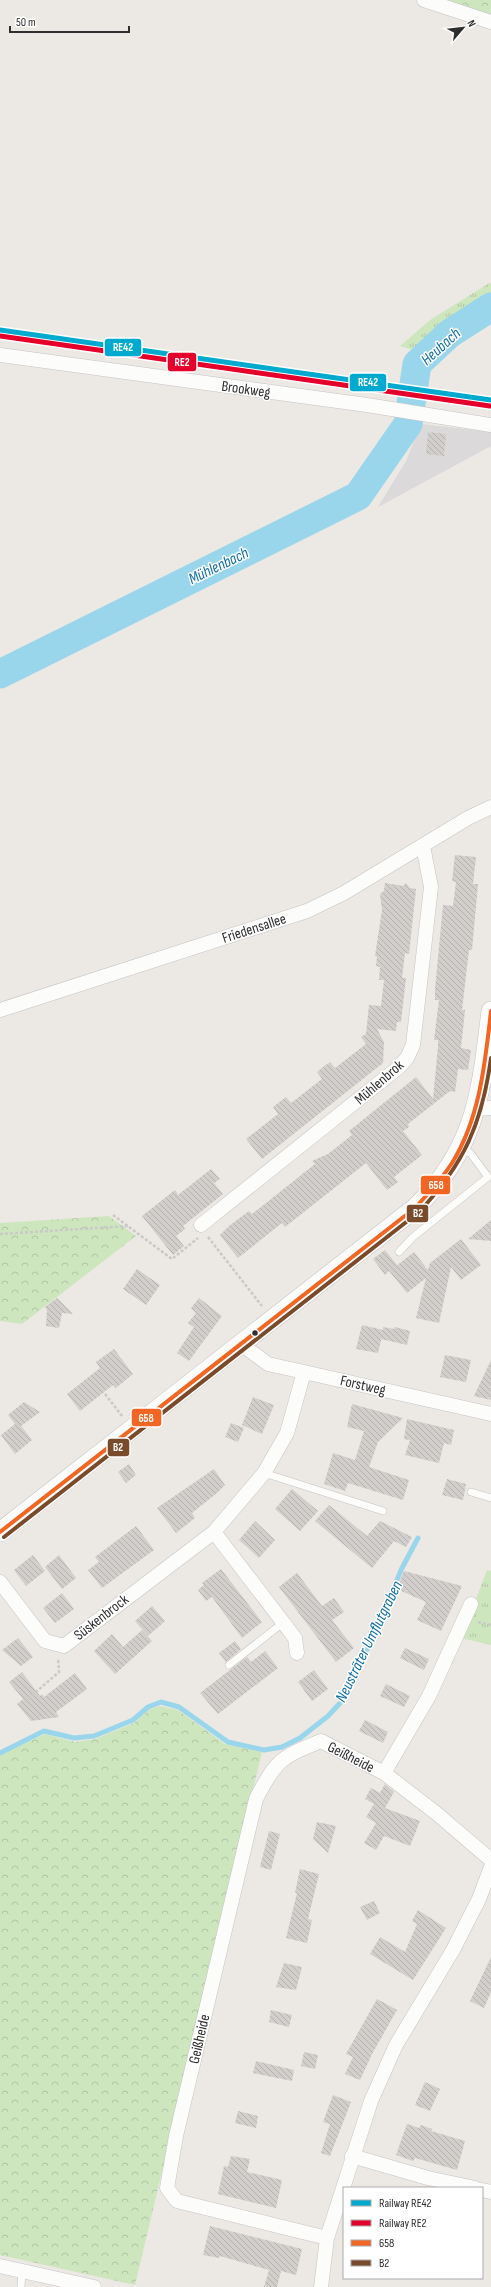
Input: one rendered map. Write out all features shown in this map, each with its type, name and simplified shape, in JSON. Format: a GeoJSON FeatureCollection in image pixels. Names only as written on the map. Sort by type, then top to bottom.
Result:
{"type":"FeatureCollection","features":[{"type":"Feature","properties":{"kind":"street"},"geometry":{"type":"LineString","coordinates":[[424,0],[491,22]]}},
{"type":"Feature","properties":{"kind":"street","name":"Brookweg"},"geometry":{"type":"LineString","coordinates":[[0,355],[395,409],[491,425]]}},
{"type":"Feature","properties":{"kind":"street","name":"Friedensallee"},"geometry":{"type":"LineString","coordinates":[[0,1010],[307,911],[344,893],[468,818],[491,807]]}},
{"type":"Feature","properties":{"kind":"street","name":"Mühlenbrok"},"geometry":{"type":"LineString","coordinates":[[202,1232],[399,1067],[407,1058],[413,1045],[431,887],[423,846]]}},
{"type":"Feature","properties":{"kind":"street"},"geometry":{"type":"LineString","coordinates":[[0,1532],[415,1208],[451,1167],[484,1109],[491,1011]]}},
{"type":"Feature","properties":{"kind":"street","name":"Forstweg"},"geometry":{"type":"LineString","coordinates":[[241,1344],[258,1359],[268,1364],[491,1414]]}},
{"type":"Feature","properties":{"kind":"street","name":"Süskenbrock"},"geometry":{"type":"LineString","coordinates":[[0,1582],[44,1641],[64,1646],[214,1532],[264,1473],[287,1433],[304,1372]]}},
{"type":"Feature","properties":{"kind":"street"},"geometry":{"type":"LineString","coordinates":[[214,1532],[284,1622],[295,1638],[298,1653]]}},
{"type":"Feature","properties":{"kind":"street","name":"Geißheide"},"geometry":{"type":"LineString","coordinates":[[384,1773],[429,1696],[471,1604]]}},
{"type":"Feature","properties":{"kind":"street","name":"Geißheide"},"geometry":{"type":"LineString","coordinates":[[327,2238],[177,2201],[167,2188],[176,2136],[256,1799],[270,1771],[288,1754],[321,1741],[384,1773],[436,1813],[491,1860]]}},
{"type":"Feature","properties":{"kind":"street"},"geometry":{"type":"LineString","coordinates":[[321,2287],[327,2238],[352,2156],[371,2101],[396,2045],[453,1950],[479,1899],[491,1867]]}},
{"type":"Feature","properties":{"kind":"street"},"geometry":{"type":"LineString","coordinates":[[352,2156],[428,2178],[470,2187]]}},
{"type":"Feature","properties":{"kind":"street"},"geometry":{"type":"LineString","coordinates":[[0,2266],[94,2287]]}},
{"type":"Feature","properties":{"kind":"lane"},"geometry":{"type":"LineString","coordinates":[[399,1252],[413,1237],[488,1178],[471,1154],[462,1147]]}},
{"type":"Feature","properties":{"kind":"lane"},"geometry":{"type":"LineString","coordinates":[[264,1473],[383,1511]]}},
{"type":"Feature","properties":{"kind":"lane"},"geometry":{"type":"LineString","coordinates":[[470,1492],[491,1498]]}},
{"type":"Feature","properties":{"kind":"lane"},"geometry":{"type":"LineString","coordinates":[[229,1665],[284,1622]]}},
{"type":"Feature","properties":{"kind":"lane"},"geometry":{"type":"LineString","coordinates":[[21,2287],[22,2271]]}},
{"type":"Feature","properties":{"kind":"path"},"geometry":{"type":"LineString","coordinates":[[113,1215],[172,1259],[202,1232],[273,1320]]}},
{"type":"Feature","properties":{"kind":"path"},"geometry":{"type":"LineString","coordinates":[[0,1234],[128,1226]]}},
{"type":"Feature","properties":{"kind":"path"},"geometry":{"type":"LineString","coordinates":[[106,1394],[132,1430]]}},
{"type":"Feature","properties":{"kind":"path"},"geometry":{"type":"LineString","coordinates":[[28,1698],[59,1672],[57,1644]]}},
{"type":"Feature","properties":{"kind":"shaded area"},"geometry":{"type":"Polygon","coordinates":[[[421,424],[491,432],[491,446],[378,507],[406,461],[421,424]]]}},
{"type":"Feature","properties":{"kind":"green space"},"geometry":{"type":"Polygon","coordinates":[[[433,0],[491,0],[491,20],[433,0]]]}},
{"type":"Feature","properties":{"kind":"green space"},"geometry":{"type":"Polygon","coordinates":[[[491,282],[491,298],[467,312],[419,352],[400,346],[430,320],[491,282]]]}},
{"type":"Feature","properties":{"kind":"green space"},"geometry":{"type":"Polygon","coordinates":[[[109,1216],[136,1236],[22,1324],[0,1321],[0,1223],[109,1216]]]}},
{"type":"Feature","properties":{"kind":"green space"},"geometry":{"type":"Polygon","coordinates":[[[487,1570],[491,1571],[491,1645],[461,1638],[487,1570]]]}},
{"type":"Feature","properties":{"kind":"green space"},"geometry":{"type":"Polygon","coordinates":[[[160,1706],[178,1710],[225,1744],[262,1752],[135,2285],[0,2255],[0,1755],[45,1734],[75,1742],[95,1739],[134,1723],[150,1709],[160,1706]]]}},
{"type":"Feature","properties":{"kind":"building"},"geometry":{"type":"Polygon","coordinates":[[[428,432],[446,434],[444,456],[426,454],[428,432]]]}},
{"type":"Feature","properties":{"kind":"building"},"geometry":{"type":"Polygon","coordinates":[[[455,855],[476,857],[473,884],[478,884],[472,950],[469,950],[462,1010],[465,1010],[461,1048],[471,1050],[468,1070],[458,1069],[455,1092],[450,1091],[408,1124],[409,1127],[403,1131],[422,1155],[394,1177],[398,1182],[387,1190],[366,1163],[285,1227],[282,1223],[238,1258],[220,1235],[229,1226],[249,1211],[252,1214],[315,1164],[312,1161],[328,1154],[352,1135],[349,1131],[416,1077],[433,1099],[438,1046],[438,1040],[434,1040],[439,1000],[435,1000],[435,989],[443,905],[453,906],[456,882],[452,881],[455,855]]]}},
{"type":"Feature","properties":{"kind":"building"},"geometry":{"type":"Polygon","coordinates":[[[385,883],[403,886],[406,883],[410,888],[416,889],[409,954],[405,953],[402,978],[406,978],[401,1022],[397,1022],[396,1031],[377,1029],[384,1042],[383,1063],[262,1159],[246,1139],[278,1114],[273,1107],[286,1097],[291,1103],[322,1079],[317,1072],[323,1067],[330,1062],[335,1068],[366,1044],[361,1037],[366,1034],[369,1005],[381,1006],[384,980],[379,980],[380,967],[376,966],[377,957],[375,956],[382,910],[380,894],[384,891],[385,883]]]}},
{"type":"Feature","properties":{"kind":"building"},"geometry":{"type":"Polygon","coordinates":[[[211,1169],[220,1179],[214,1183],[223,1194],[183,1226],[185,1229],[176,1236],[184,1246],[173,1255],[142,1216],[175,1190],[178,1195],[211,1169]]]}},
{"type":"Feature","properties":{"kind":"building"},"geometry":{"type":"Polygon","coordinates":[[[491,1220],[491,1241],[468,1239],[491,1220]]]}},
{"type":"Feature","properties":{"kind":"building"},"geometry":{"type":"Polygon","coordinates":[[[461,1239],[481,1265],[461,1280],[451,1267],[439,1323],[416,1318],[426,1278],[407,1293],[389,1271],[385,1275],[373,1259],[385,1250],[397,1265],[395,1267],[414,1252],[428,1270],[430,1263],[461,1239]]]}},
{"type":"Feature","properties":{"kind":"building"},"geometry":{"type":"Polygon","coordinates":[[[137,1269],[160,1285],[146,1305],[123,1289],[137,1269]]]}},
{"type":"Feature","properties":{"kind":"building"},"geometry":{"type":"Polygon","coordinates":[[[57,1298],[73,1314],[62,1313],[59,1328],[46,1326],[47,1310],[45,1307],[57,1298]]]}},
{"type":"Feature","properties":{"kind":"building"},"geometry":{"type":"Polygon","coordinates":[[[199,1298],[222,1316],[189,1361],[177,1353],[194,1327],[188,1323],[196,1313],[191,1308],[199,1298]]]}},
{"type":"Feature","properties":{"kind":"building"},"geometry":{"type":"Polygon","coordinates":[[[362,1325],[383,1330],[383,1327],[394,1329],[395,1327],[410,1331],[407,1345],[381,1339],[378,1353],[356,1349],[362,1325]]]}},
{"type":"Feature","properties":{"kind":"building"},"geometry":{"type":"Polygon","coordinates":[[[114,1349],[133,1374],[116,1388],[113,1385],[80,1411],[67,1394],[100,1368],[96,1362],[114,1349]]]}},
{"type":"Feature","properties":{"kind":"building"},"geometry":{"type":"Polygon","coordinates":[[[445,1355],[471,1360],[466,1382],[440,1377],[445,1355]]]}},
{"type":"Feature","properties":{"kind":"building"},"geometry":{"type":"Polygon","coordinates":[[[491,1360],[491,1400],[474,1396],[491,1360]]]}},
{"type":"Feature","properties":{"kind":"building"},"geometry":{"type":"Polygon","coordinates":[[[253,1397],[274,1405],[262,1434],[242,1425],[253,1397]]]}},
{"type":"Feature","properties":{"kind":"building"},"geometry":{"type":"Polygon","coordinates":[[[24,1402],[40,1412],[21,1426],[32,1440],[15,1454],[1,1435],[15,1424],[8,1415],[24,1402]]]}},
{"type":"Feature","properties":{"kind":"building"},"geometry":{"type":"Polygon","coordinates":[[[352,1404],[403,1418],[378,1442],[369,1467],[409,1480],[403,1500],[348,1483],[345,1491],[324,1484],[333,1453],[355,1460],[364,1431],[347,1427],[352,1404]]]}},
{"type":"Feature","properties":{"kind":"building"},"geometry":{"type":"Polygon","coordinates":[[[407,1419],[454,1430],[451,1445],[444,1443],[439,1463],[405,1455],[410,1440],[404,1439],[407,1419]]]}},
{"type":"Feature","properties":{"kind":"building"},"geometry":{"type":"Polygon","coordinates":[[[231,1423],[244,1428],[238,1442],[225,1437],[231,1423]]]}},
{"type":"Feature","properties":{"kind":"building"},"geometry":{"type":"Polygon","coordinates":[[[129,1464],[136,1475],[126,1483],[118,1472],[129,1464]]]}},
{"type":"Feature","properties":{"kind":"building"},"geometry":{"type":"Polygon","coordinates":[[[214,1469],[225,1485],[192,1513],[195,1518],[176,1533],[157,1508],[214,1469]]]}},
{"type":"Feature","properties":{"kind":"building"},"geometry":{"type":"Polygon","coordinates":[[[447,1479],[466,1484],[463,1500],[442,1495],[447,1479]]]}},
{"type":"Feature","properties":{"kind":"building"},"geometry":{"type":"Polygon","coordinates":[[[292,1489],[318,1511],[300,1531],[275,1509],[292,1489]]]}},
{"type":"Feature","properties":{"kind":"building"},"geometry":{"type":"Polygon","coordinates":[[[329,1505],[367,1536],[380,1521],[412,1537],[406,1547],[394,1541],[372,1568],[315,1521],[329,1505]]]}},
{"type":"Feature","properties":{"kind":"building"},"geometry":{"type":"Polygon","coordinates":[[[255,1521],[275,1540],[259,1558],[239,1540],[255,1521]]]}},
{"type":"Feature","properties":{"kind":"building"},"geometry":{"type":"Polygon","coordinates":[[[136,1526],[154,1550],[102,1588],[88,1570],[99,1562],[95,1557],[136,1526]]]}},
{"type":"Feature","properties":{"kind":"building"},"geometry":{"type":"Polygon","coordinates":[[[33,1555],[45,1571],[26,1586],[14,1570],[33,1555]]]}},
{"type":"Feature","properties":{"kind":"building"},"geometry":{"type":"Polygon","coordinates":[[[59,1555],[76,1578],[62,1589],[45,1567],[59,1555]]]}},
{"type":"Feature","properties":{"kind":"building"},"geometry":{"type":"Polygon","coordinates":[[[221,1569],[262,1622],[242,1638],[212,1597],[206,1601],[198,1590],[204,1585],[202,1583],[221,1569]]]}},
{"type":"Feature","properties":{"kind":"building"},"geometry":{"type":"Polygon","coordinates":[[[404,1571],[462,1586],[441,1631],[417,1620],[426,1602],[397,1589],[404,1571]]]}},
{"type":"Feature","properties":{"kind":"building"},"geometry":{"type":"Polygon","coordinates":[[[297,1573],[322,1606],[334,1598],[344,1612],[332,1620],[354,1648],[336,1662],[279,1587],[297,1573]]]}},
{"type":"Feature","properties":{"kind":"building"},"geometry":{"type":"Polygon","coordinates":[[[62,1593],[74,1609],[55,1623],[43,1608],[62,1593]]]}},
{"type":"Feature","properties":{"kind":"building"},"geometry":{"type":"Polygon","coordinates":[[[152,1606],[165,1621],[148,1636],[135,1621],[152,1606]]]}},
{"type":"Feature","properties":{"kind":"building"},"geometry":{"type":"Polygon","coordinates":[[[142,1630],[152,1641],[115,1674],[94,1651],[112,1634],[123,1647],[142,1630]]]}},
{"type":"Feature","properties":{"kind":"building"},"geometry":{"type":"Polygon","coordinates":[[[18,1638],[33,1657],[21,1666],[2,1650],[18,1638]]]}},
{"type":"Feature","properties":{"kind":"building"},"geometry":{"type":"Polygon","coordinates":[[[235,1641],[241,1649],[226,1662],[219,1653],[235,1641]]]}},
{"type":"Feature","properties":{"kind":"building"},"geometry":{"type":"Polygon","coordinates":[[[405,1648],[429,1659],[424,1670],[400,1658],[405,1648]]]}},
{"type":"Feature","properties":{"kind":"building"},"geometry":{"type":"Polygon","coordinates":[[[265,1651],[278,1668],[218,1714],[200,1693],[247,1657],[251,1662],[265,1651]]]}},
{"type":"Feature","properties":{"kind":"building"},"geometry":{"type":"Polygon","coordinates":[[[314,1670],[328,1689],[312,1701],[298,1682],[314,1670]]]}},
{"type":"Feature","properties":{"kind":"building"},"geometry":{"type":"Polygon","coordinates":[[[22,1672],[40,1696],[42,1694],[44,1697],[75,1673],[87,1689],[56,1712],[59,1717],[31,1721],[17,1704],[23,1699],[9,1682],[22,1672]]]}},
{"type":"Feature","properties":{"kind":"building"},"geometry":{"type":"Polygon","coordinates":[[[386,1684],[410,1696],[404,1707],[380,1696],[386,1684]]]}},
{"type":"Feature","properties":{"kind":"building"},"geometry":{"type":"Polygon","coordinates":[[[365,1720],[388,1732],[383,1743],[359,1731],[365,1720]]]}},
{"type":"Feature","properties":{"kind":"building"},"geometry":{"type":"Polygon","coordinates":[[[385,1784],[394,1792],[385,1808],[420,1821],[410,1846],[384,1836],[376,1850],[364,1843],[376,1823],[366,1817],[374,1804],[365,1799],[371,1788],[380,1793],[385,1784]]]}},
{"type":"Feature","properties":{"kind":"building"},"geometry":{"type":"Polygon","coordinates":[[[317,1822],[336,1826],[328,1853],[313,1839],[317,1822]]]}},
{"type":"Feature","properties":{"kind":"building"},"geometry":{"type":"Polygon","coordinates":[[[269,1831],[280,1834],[271,1870],[260,1867],[269,1831]]]}},
{"type":"Feature","properties":{"kind":"building"},"geometry":{"type":"Polygon","coordinates":[[[300,1869],[319,1874],[308,1919],[312,1920],[307,1943],[286,1938],[297,1893],[295,1893],[300,1869]]]}},
{"type":"Feature","properties":{"kind":"building"},"geometry":{"type":"Polygon","coordinates":[[[374,1901],[380,1913],[367,1920],[360,1907],[374,1901]]]}},
{"type":"Feature","properties":{"kind":"building"},"geometry":{"type":"Polygon","coordinates":[[[418,1910],[446,1928],[413,1980],[370,1954],[380,1937],[405,1952],[417,1924],[412,1921],[418,1910]]]}},
{"type":"Feature","properties":{"kind":"building"},"geometry":{"type":"Polygon","coordinates":[[[491,1957],[491,1992],[484,2008],[470,2001],[491,1957]]]}},
{"type":"Feature","properties":{"kind":"building"},"geometry":{"type":"Polygon","coordinates":[[[284,1963],[302,1967],[296,1990],[276,1987],[284,1963]]]}},
{"type":"Feature","properties":{"kind":"building"},"geometry":{"type":"Polygon","coordinates":[[[377,1999],[397,2010],[372,2054],[360,2080],[345,2074],[353,2057],[346,2054],[377,1999]]]}},
{"type":"Feature","properties":{"kind":"building"},"geometry":{"type":"Polygon","coordinates":[[[271,2010],[292,2015],[289,2027],[269,2022],[271,2010]]]}},
{"type":"Feature","properties":{"kind":"building"},"geometry":{"type":"Polygon","coordinates":[[[304,2052],[318,2055],[315,2069],[301,2066],[304,2052]]]}},
{"type":"Feature","properties":{"kind":"building"},"geometry":{"type":"Polygon","coordinates":[[[256,2061],[294,2070],[292,2081],[253,2073],[256,2061]]]}},
{"type":"Feature","properties":{"kind":"building"},"geometry":{"type":"Polygon","coordinates":[[[425,2082],[440,2089],[430,2111],[415,2105],[425,2082]]]}},
{"type":"Feature","properties":{"kind":"building"},"geometry":{"type":"Polygon","coordinates":[[[333,2095],[351,2102],[330,2156],[321,2153],[330,2124],[323,2122],[333,2095]]]}},
{"type":"Feature","properties":{"kind":"building"},"geometry":{"type":"Polygon","coordinates":[[[238,2111],[258,2116],[256,2128],[235,2123],[238,2111]]]}},
{"type":"Feature","properties":{"kind":"building"},"geometry":{"type":"Polygon","coordinates":[[[407,2124],[419,2128],[421,2125],[432,2129],[431,2131],[465,2141],[457,2170],[415,2158],[413,2161],[396,2155],[407,2124]]]}},
{"type":"Feature","properties":{"kind":"building"},"geometry":{"type":"Polygon","coordinates":[[[231,2156],[250,2159],[247,2172],[282,2180],[276,2208],[218,2194],[224,2166],[228,2167],[231,2156]]]}},
{"type":"Feature","properties":{"kind":"building"},"geometry":{"type":"Polygon","coordinates":[[[210,2226],[302,2249],[296,2275],[281,2271],[277,2287],[264,2287],[269,2270],[220,2256],[219,2258],[203,2255],[210,2226]]]}},
{"type":"Feature","properties":{"kind":"waterway","name":"Mühlenbach"},"geometry":{"type":"LineString","coordinates":[[0,674],[358,496],[408,424],[417,364],[449,334],[491,307]]}},
{"type":"Feature","properties":{"kind":"waterway","name":"Neusträter Umflutgraben"},"geometry":{"type":"LineString","coordinates":[[0,1753],[44,1731],[74,1738],[94,1736],[133,1720],[148,1707],[161,1702],[179,1707],[228,1742],[264,1750],[282,1747],[300,1738],[328,1716],[342,1701],[372,1639],[402,1568],[418,1538]]}},
{"type":"Feature","properties":{"kind":"rail line","name":"RE42"},"geometry":{"type":"LineString","coordinates":[[0,330],[491,400]]}},
{"type":"Feature","properties":{"kind":"rail line","name":"RE2"},"geometry":{"type":"LineString","coordinates":[[0,336],[490,406]]}},
{"type":"Feature","properties":{"kind":"transit line","name":"658"},"geometry":{"type":"LineString","coordinates":[[0,1532],[415,1208],[430,1192],[452,1163],[469,1128],[480,1090],[491,1011]]}},
{"type":"Feature","properties":{"kind":"transit line","name":"B2"},"geometry":{"type":"LineString","coordinates":[[4,1537],[419,1212],[448,1177],[468,1142],[482,1103],[491,1058]]}},
{"type":"Feature","properties":{"kind":"water label","name":"Heubach"},"geometry":{"type":"Point","coordinates":[440,346]}}]}
